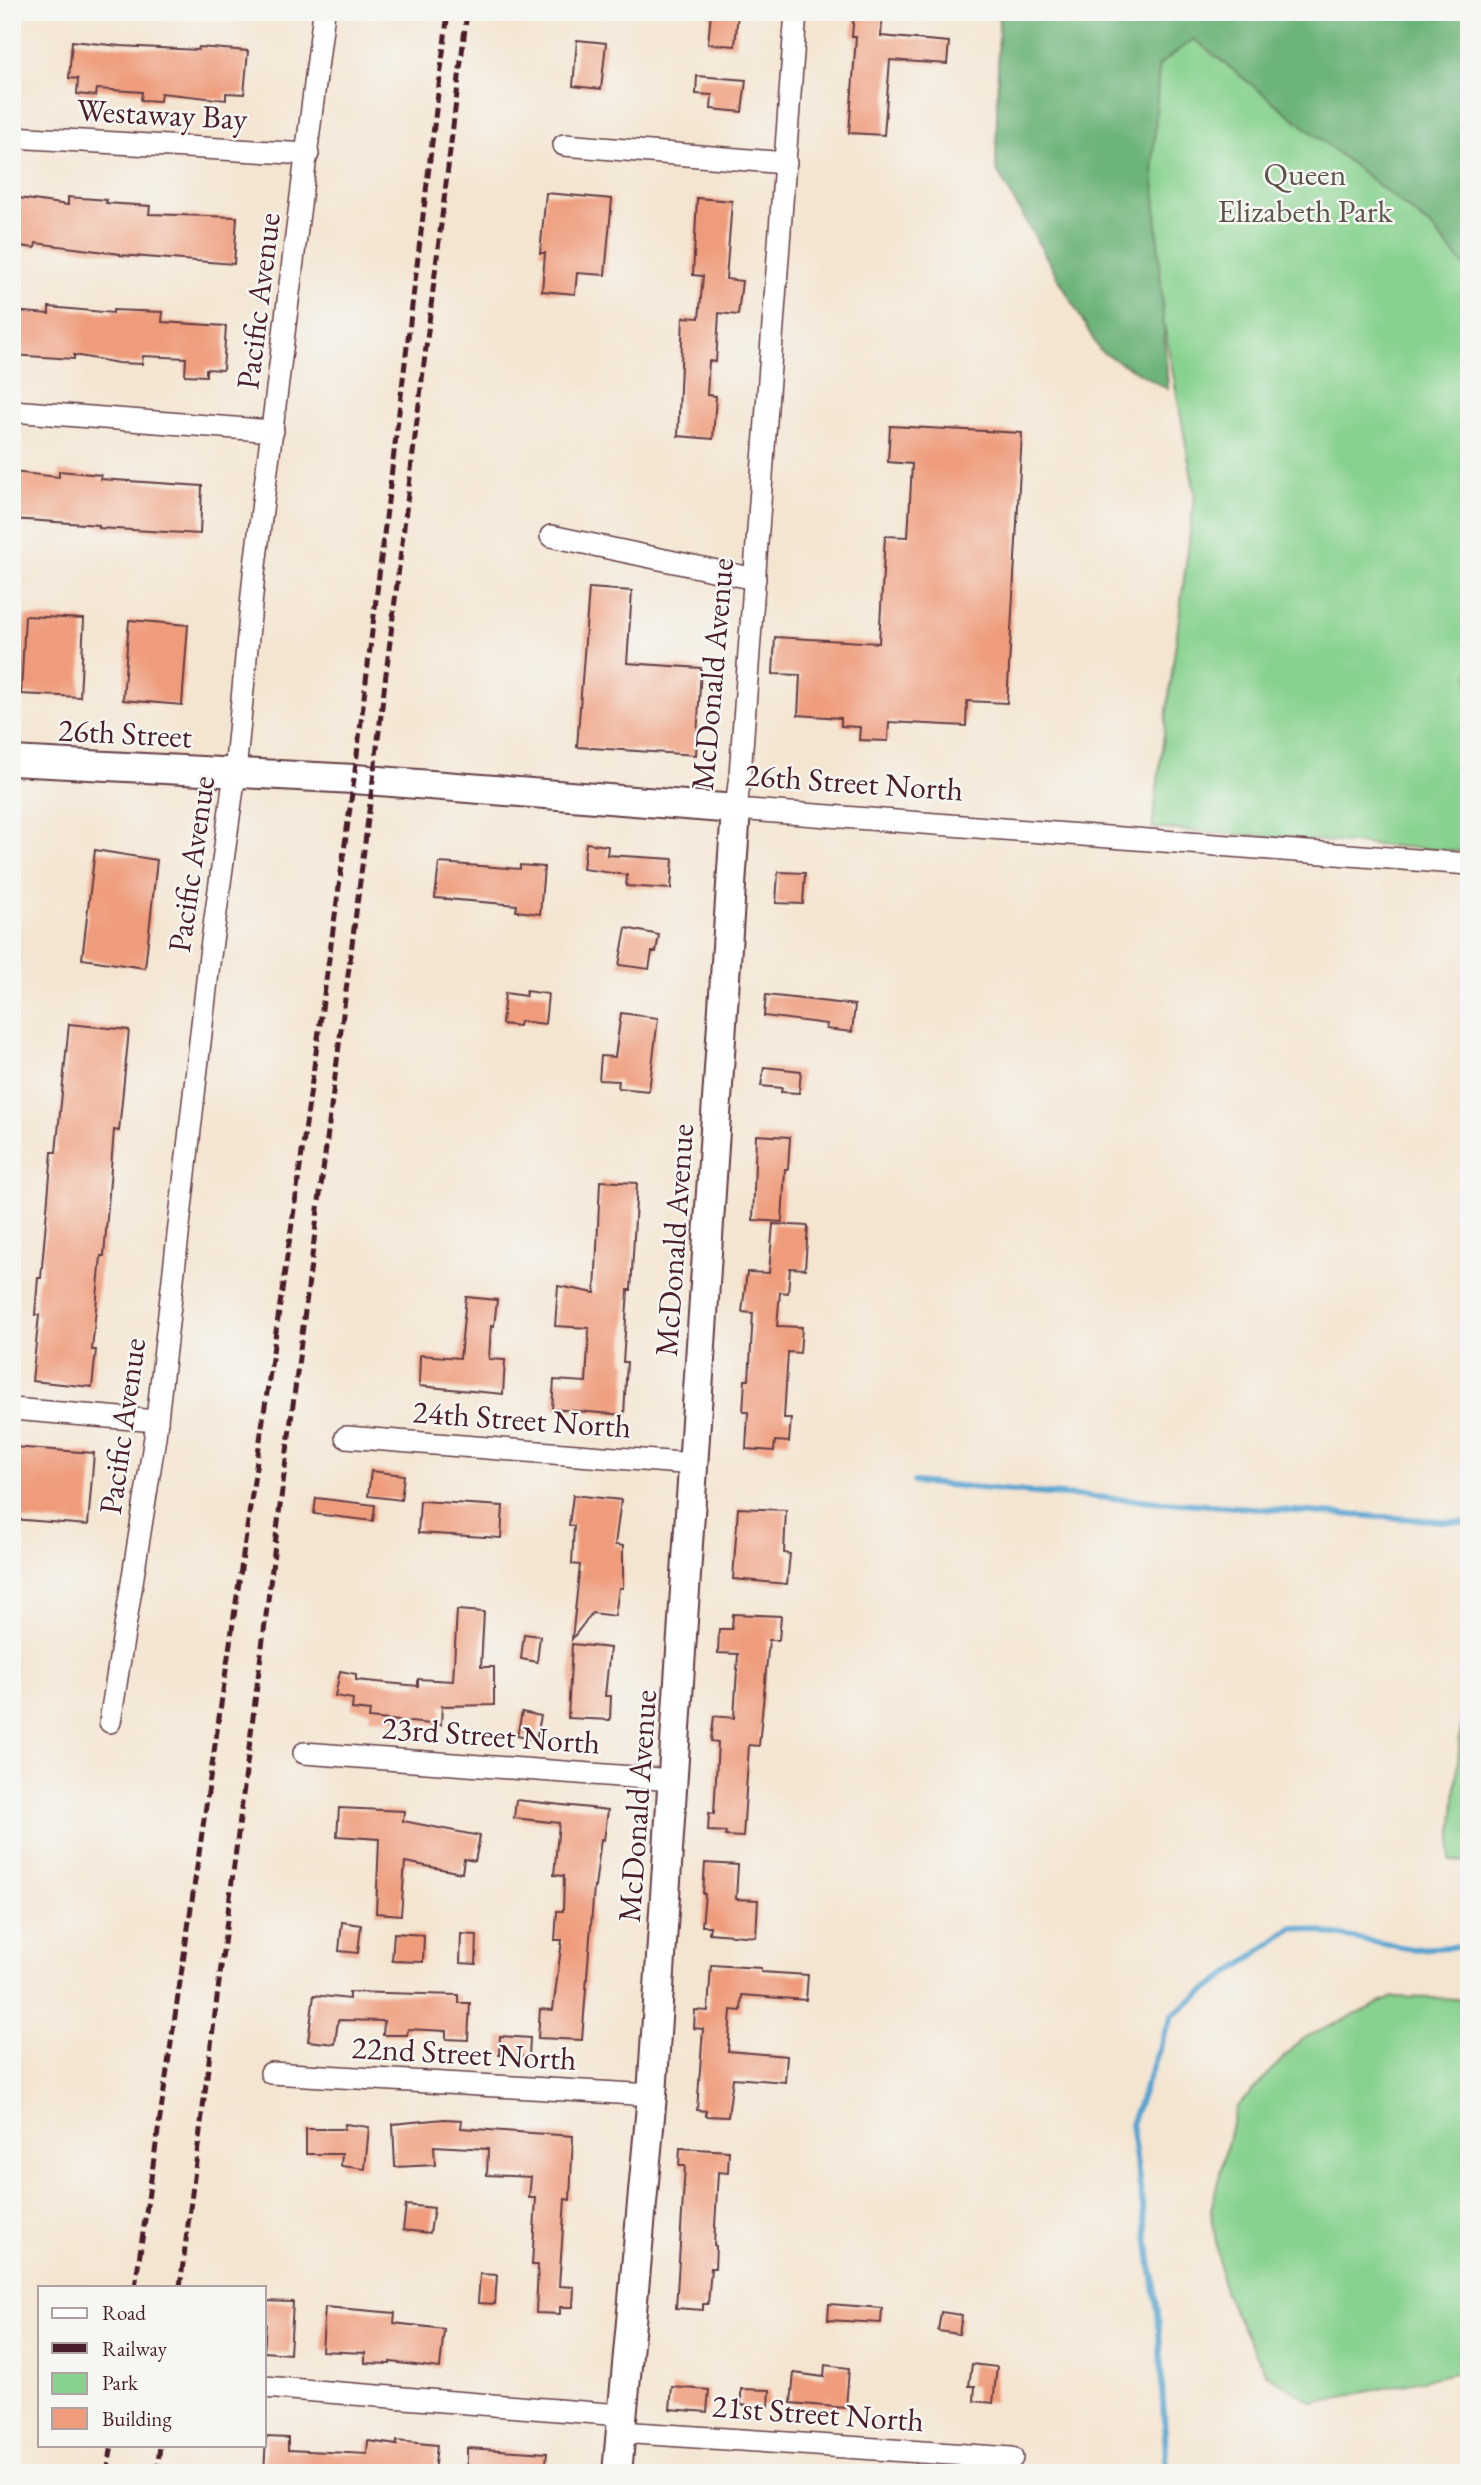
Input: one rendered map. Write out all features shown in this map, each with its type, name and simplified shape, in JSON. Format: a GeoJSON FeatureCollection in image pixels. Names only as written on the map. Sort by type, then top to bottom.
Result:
{"type":"FeatureCollection","features":[{"type":"Feature","properties":{"kind":"street","name":"Pacific Avenue"},"geometry":{"type":"LineString","coordinates":[[110,1722],[157,1421],[209,963],[235,773],[254,574],[324,12]]}},
{"type":"Feature","properties":{"kind":"street","name":"McDonald Avenue"},"geometry":{"type":"LineString","coordinates":[[617,2473],[652,2095],[736,809],[796,12]]}},
{"type":"Feature","properties":{"kind":"street","name":"Westaway Bay"},"geometry":{"type":"LineString","coordinates":[[12,137],[308,154]]}},
{"type":"Feature","properties":{"kind":"street"},"geometry":{"type":"LineString","coordinates":[[564,145],[786,163]]}},
{"type":"Feature","properties":{"kind":"street"},"geometry":{"type":"LineString","coordinates":[[12,411],[273,431]]}},
{"type":"Feature","properties":{"kind":"street"},"geometry":{"type":"LineString","coordinates":[[551,536],[754,579]]}},
{"type":"Feature","properties":{"kind":"street","name":"26th Street"},"geometry":{"type":"LineString","coordinates":[[12,761],[235,773]]}},
{"type":"Feature","properties":{"kind":"street","name":"26th Street North"},"geometry":{"type":"LineString","coordinates":[[235,773],[354,779],[1469,864]]}},
{"type":"Feature","properties":{"kind":"street"},"geometry":{"type":"LineString","coordinates":[[12,1409],[157,1421]]}},
{"type":"Feature","properties":{"kind":"street","name":"24th Street North"},"geometry":{"type":"LineString","coordinates":[[346,1437],[694,1464]]}},
{"type":"Feature","properties":{"kind":"street","name":"23rd Street North"},"geometry":{"type":"LineString","coordinates":[[304,1753],[673,1780]]}},
{"type":"Feature","properties":{"kind":"street","name":"22nd Street North"},"geometry":{"type":"LineString","coordinates":[[271,2073],[652,2095]]}},
{"type":"Feature","properties":{"kind":"street","name":"21st Street North"},"geometry":{"type":"LineString","coordinates":[[266,2387],[620,2423],[1012,2458]]}},
{"type":"Feature","properties":{"kind":"green space"},"geometry":{"type":"Polygon","coordinates":[[[999,12],[1469,12],[1469,271],[1430,226],[1194,39],[1159,65],[1153,164],[1168,389],[1100,351],[996,169],[999,12]]]}},
{"type":"Feature","properties":{"kind":"green space","name":"Queen Elizabeth Park"},"geometry":{"type":"Polygon","coordinates":[[[1107,12],[1469,122],[1469,852],[1152,828],[1195,494],[1107,12]]]}},
{"type":"Feature","properties":{"kind":"green space"},"geometry":{"type":"Polygon","coordinates":[[[1469,1636],[1469,1862],[1450,1861],[1469,1636]]]}},
{"type":"Feature","properties":{"kind":"green space"},"geometry":{"type":"Polygon","coordinates":[[[1393,1997],[1469,1999],[1469,2370],[1314,2403],[1266,2373],[1224,2292],[1211,2210],[1236,2108],[1302,2039],[1393,1997]]]}},
{"type":"Feature","properties":{"kind":"building"},"geometry":{"type":"Polygon","coordinates":[[[711,12],[738,12],[735,46],[708,44],[711,12]]]}},
{"type":"Feature","properties":{"kind":"building"},"geometry":{"type":"Polygon","coordinates":[[[854,12],[883,12],[881,36],[949,42],[947,64],[890,60],[884,135],[849,133],[856,37],[852,37],[854,12]]]}},
{"type":"Feature","properties":{"kind":"building"},"geometry":{"type":"Polygon","coordinates":[[[577,40],[606,43],[601,89],[573,86],[577,40]]]}},
{"type":"Feature","properties":{"kind":"building"},"geometry":{"type":"Polygon","coordinates":[[[72,41],[120,46],[248,51],[244,94],[226,93],[226,100],[161,93],[160,101],[141,100],[142,92],[97,89],[96,96],[77,94],[78,79],[69,78],[72,41]]]}},
{"type":"Feature","properties":{"kind":"building"},"geometry":{"type":"Polygon","coordinates":[[[697,76],[746,80],[742,112],[711,109],[712,95],[696,94],[697,76]]]}},
{"type":"Feature","properties":{"kind":"building"},"geometry":{"type":"Polygon","coordinates":[[[546,193],[612,199],[605,275],[577,273],[575,294],[542,291],[545,253],[540,253],[546,193]]]}},
{"type":"Feature","properties":{"kind":"building"},"geometry":{"type":"Polygon","coordinates":[[[12,197],[68,205],[68,197],[107,200],[106,203],[150,206],[149,214],[237,217],[234,264],[120,255],[36,243],[35,248],[12,245],[12,197]]]}},
{"type":"Feature","properties":{"kind":"building"},"geometry":{"type":"Polygon","coordinates":[[[697,198],[732,201],[726,279],[742,281],[738,315],[719,313],[716,362],[709,361],[707,395],[716,396],[713,439],[678,436],[683,317],[699,318],[703,276],[693,275],[697,198]]]}},
{"type":"Feature","properties":{"kind":"building"},"geometry":{"type":"Polygon","coordinates":[[[49,307],[113,313],[113,310],[163,312],[162,322],[226,326],[223,370],[206,369],[206,376],[185,375],[186,358],[143,356],[142,364],[118,363],[74,355],[74,359],[12,355],[12,311],[49,314],[49,307]]]}},
{"type":"Feature","properties":{"kind":"building"},"geometry":{"type":"Polygon","coordinates":[[[890,426],[1022,433],[1007,703],[967,701],[966,726],[889,722],[888,741],[859,740],[860,727],[841,726],[841,718],[798,715],[800,675],[773,674],[775,637],[879,643],[885,536],[908,537],[912,464],[888,462],[890,426]]]}},
{"type":"Feature","properties":{"kind":"building"},"geometry":{"type":"Polygon","coordinates":[[[59,471],[101,475],[100,479],[202,486],[200,534],[12,519],[12,472],[59,477],[59,471]]]}},
{"type":"Feature","properties":{"kind":"building"},"geometry":{"type":"Polygon","coordinates":[[[589,588],[632,591],[627,663],[701,668],[696,755],[577,747],[589,588]]]}},
{"type":"Feature","properties":{"kind":"building"},"geometry":{"type":"Polygon","coordinates":[[[25,616],[84,619],[80,697],[21,694],[25,616]]]}},
{"type":"Feature","properties":{"kind":"building"},"geometry":{"type":"Polygon","coordinates":[[[129,620],[188,625],[182,705],[123,700],[129,620]]]}},
{"type":"Feature","properties":{"kind":"building"},"geometry":{"type":"Polygon","coordinates":[[[586,843],[608,846],[607,855],[673,859],[671,889],[626,886],[627,875],[583,869],[586,843]]]}},
{"type":"Feature","properties":{"kind":"building"},"geometry":{"type":"Polygon","coordinates":[[[95,850],[157,860],[145,968],[82,959],[95,850]]]}},
{"type":"Feature","properties":{"kind":"building"},"geometry":{"type":"Polygon","coordinates":[[[439,863],[520,869],[520,865],[544,867],[540,914],[516,911],[517,905],[435,898],[439,863]]]}},
{"type":"Feature","properties":{"kind":"building"},"geometry":{"type":"Polygon","coordinates":[[[778,872],[805,873],[803,904],[776,903],[778,872]]]}},
{"type":"Feature","properties":{"kind":"building"},"geometry":{"type":"Polygon","coordinates":[[[626,928],[659,935],[649,969],[619,965],[626,928]]]}},
{"type":"Feature","properties":{"kind":"building"},"geometry":{"type":"Polygon","coordinates":[[[526,991],[548,994],[545,1024],[520,1021],[519,1026],[502,1024],[505,993],[526,996],[526,991]]]}},
{"type":"Feature","properties":{"kind":"building"},"geometry":{"type":"Polygon","coordinates":[[[766,995],[855,1005],[852,1032],[826,1029],[827,1024],[764,1016],[766,995]]]}},
{"type":"Feature","properties":{"kind":"building"},"geometry":{"type":"Polygon","coordinates":[[[621,1013],[658,1018],[649,1091],[618,1088],[619,1081],[599,1080],[601,1056],[615,1057],[621,1013]]]}},
{"type":"Feature","properties":{"kind":"building"},"geometry":{"type":"Polygon","coordinates":[[[69,1024],[129,1030],[119,1131],[114,1130],[104,1256],[101,1256],[92,1350],[96,1350],[92,1387],[32,1381],[39,1315],[35,1315],[38,1278],[41,1278],[52,1152],[56,1152],[69,1024]]]}},
{"type":"Feature","properties":{"kind":"building"},"geometry":{"type":"Polygon","coordinates":[[[764,1067],[801,1071],[799,1093],[781,1092],[782,1088],[761,1086],[764,1067]]]}},
{"type":"Feature","properties":{"kind":"building"},"geometry":{"type":"Polygon","coordinates":[[[756,1135],[790,1137],[782,1222],[753,1220],[756,1135]]]}},
{"type":"Feature","properties":{"kind":"building"},"geometry":{"type":"Polygon","coordinates":[[[600,1181],[637,1183],[631,1290],[628,1290],[623,1362],[627,1362],[624,1415],[552,1409],[554,1380],[586,1382],[589,1328],[555,1326],[558,1286],[595,1293],[600,1181]]]}},
{"type":"Feature","properties":{"kind":"building"},"geometry":{"type":"Polygon","coordinates":[[[773,1224],[808,1226],[805,1269],[790,1268],[788,1293],[780,1292],[777,1326],[802,1327],[800,1353],[788,1352],[784,1418],[791,1418],[789,1442],[775,1441],[774,1451],[746,1449],[748,1412],[743,1412],[745,1380],[749,1380],[753,1313],[742,1312],[747,1272],[769,1273],[773,1224]]]}},
{"type":"Feature","properties":{"kind":"building"},"geometry":{"type":"Polygon","coordinates":[[[466,1297],[497,1300],[494,1326],[491,1325],[489,1359],[505,1360],[503,1394],[419,1386],[420,1355],[460,1358],[466,1297]]]}},
{"type":"Feature","properties":{"kind":"building"},"geometry":{"type":"Polygon","coordinates":[[[12,1447],[94,1453],[88,1525],[12,1519],[12,1447]]]}},
{"type":"Feature","properties":{"kind":"building"},"geometry":{"type":"Polygon","coordinates":[[[371,1471],[404,1475],[401,1500],[368,1496],[371,1471]]]}},
{"type":"Feature","properties":{"kind":"building"},"geometry":{"type":"Polygon","coordinates":[[[573,1495],[621,1500],[615,1545],[623,1546],[623,1588],[619,1588],[615,1616],[592,1613],[572,1639],[580,1565],[572,1564],[574,1526],[569,1525],[573,1495]]]}},
{"type":"Feature","properties":{"kind":"building"},"geometry":{"type":"Polygon","coordinates":[[[316,1498],[375,1505],[373,1521],[314,1514],[316,1498]]]}},
{"type":"Feature","properties":{"kind":"building"},"geometry":{"type":"Polygon","coordinates":[[[420,1501],[503,1506],[501,1538],[418,1533],[420,1501]]]}},
{"type":"Feature","properties":{"kind":"building"},"geometry":{"type":"Polygon","coordinates":[[[738,1508],[786,1510],[784,1553],[790,1554],[787,1584],[733,1579],[738,1508]]]}},
{"type":"Feature","properties":{"kind":"building"},"geometry":{"type":"Polygon","coordinates":[[[457,1610],[484,1612],[481,1667],[494,1667],[494,1705],[442,1706],[441,1725],[369,1718],[370,1711],[352,1709],[353,1699],[335,1696],[340,1671],[356,1674],[356,1680],[418,1686],[418,1679],[453,1681],[457,1610]]]}},
{"type":"Feature","properties":{"kind":"building"},"geometry":{"type":"Polygon","coordinates":[[[733,1614],[781,1616],[779,1640],[769,1640],[759,1746],[749,1745],[743,1837],[708,1831],[709,1813],[714,1814],[718,1742],[711,1741],[714,1716],[734,1718],[738,1654],[718,1653],[719,1629],[732,1629],[733,1614]]]}},
{"type":"Feature","properties":{"kind":"building"},"geometry":{"type":"Polygon","coordinates":[[[524,1634],[540,1636],[537,1662],[521,1659],[524,1634]]]}},
{"type":"Feature","properties":{"kind":"building"},"geometry":{"type":"Polygon","coordinates":[[[572,1644],[610,1648],[605,1696],[611,1696],[610,1720],[568,1718],[572,1644]]]}},
{"type":"Feature","properties":{"kind":"building"},"geometry":{"type":"Polygon","coordinates":[[[522,1712],[541,1716],[536,1740],[517,1736],[522,1712]]]}},
{"type":"Feature","properties":{"kind":"building"},"geometry":{"type":"Polygon","coordinates":[[[516,1800],[608,1810],[594,1887],[582,2040],[538,2038],[540,2009],[553,2010],[562,1940],[555,1940],[557,1911],[563,1911],[564,1876],[554,1875],[559,1823],[514,1818],[516,1800]]]}},
{"type":"Feature","properties":{"kind":"building"},"geometry":{"type":"Polygon","coordinates":[[[339,1808],[404,1811],[403,1821],[480,1836],[475,1861],[464,1859],[462,1873],[405,1862],[401,1915],[376,1913],[379,1839],[337,1836],[339,1808]]]}},
{"type":"Feature","properties":{"kind":"building"},"geometry":{"type":"Polygon","coordinates":[[[705,1863],[738,1865],[736,1899],[758,1900],[756,1937],[709,1933],[710,1926],[702,1926],[705,1863]]]}},
{"type":"Feature","properties":{"kind":"building"},"geometry":{"type":"Polygon","coordinates":[[[342,1922],[361,1925],[358,1953],[339,1951],[342,1922]]]}},
{"type":"Feature","properties":{"kind":"building"},"geometry":{"type":"Polygon","coordinates":[[[394,1933],[424,1935],[423,1962],[392,1961],[394,1933]]]}},
{"type":"Feature","properties":{"kind":"building"},"geometry":{"type":"Polygon","coordinates":[[[461,1934],[477,1935],[476,1964],[460,1963],[461,1934]]]}},
{"type":"Feature","properties":{"kind":"building"},"geometry":{"type":"Polygon","coordinates":[[[711,1965],[761,1968],[761,1972],[808,1975],[806,2000],[742,1995],[741,2011],[731,2010],[728,2051],[787,2056],[785,2082],[733,2078],[728,2117],[706,2116],[706,2111],[697,2110],[703,2029],[694,2028],[695,2010],[708,2011],[711,1965]]]}},
{"type":"Feature","properties":{"kind":"building"},"geometry":{"type":"Polygon","coordinates":[[[349,1992],[459,1995],[459,2003],[470,2003],[468,2040],[446,2039],[446,2031],[408,2029],[407,2035],[383,2035],[384,2021],[338,2020],[335,2044],[308,2041],[314,1995],[349,1999],[349,1992]]]}},
{"type":"Feature","properties":{"kind":"building"},"geometry":{"type":"Polygon","coordinates":[[[500,2036],[530,2038],[529,2057],[499,2055],[500,2036]]]}},
{"type":"Feature","properties":{"kind":"building"},"geometry":{"type":"Polygon","coordinates":[[[462,2120],[461,2128],[573,2136],[570,2200],[565,2199],[559,2286],[574,2287],[573,2307],[560,2307],[560,2314],[536,2313],[538,2265],[532,2265],[536,2198],[529,2198],[531,2177],[487,2175],[488,2149],[434,2146],[435,2165],[395,2167],[393,2124],[462,2120]]]}},
{"type":"Feature","properties":{"kind":"building"},"geometry":{"type":"Polygon","coordinates":[[[345,2124],[369,2127],[365,2169],[341,2166],[342,2154],[306,2154],[306,2129],[344,2129],[345,2124]]]}},
{"type":"Feature","properties":{"kind":"building"},"geometry":{"type":"Polygon","coordinates":[[[680,2148],[729,2151],[728,2173],[718,2172],[715,2268],[711,2268],[708,2304],[703,2304],[703,2310],[676,2308],[685,2166],[679,2166],[680,2148]]]}},
{"type":"Feature","properties":{"kind":"building"},"geometry":{"type":"Polygon","coordinates":[[[406,2205],[434,2208],[430,2233],[403,2230],[406,2205]]]}},
{"type":"Feature","properties":{"kind":"building"},"geometry":{"type":"Polygon","coordinates":[[[480,2274],[497,2275],[495,2304],[478,2303],[480,2274]]]}},
{"type":"Feature","properties":{"kind":"building"},"geometry":{"type":"Polygon","coordinates":[[[266,2301],[293,2302],[290,2354],[266,2352],[266,2301]]]}},
{"type":"Feature","properties":{"kind":"building"},"geometry":{"type":"Polygon","coordinates":[[[829,2304],[882,2308],[881,2323],[828,2320],[829,2304]]]}},
{"type":"Feature","properties":{"kind":"building"},"geometry":{"type":"Polygon","coordinates":[[[325,2307],[395,2313],[394,2323],[444,2329],[440,2368],[390,2362],[365,2363],[365,2353],[322,2351],[325,2307]]]}},
{"type":"Feature","properties":{"kind":"building"},"geometry":{"type":"Polygon","coordinates":[[[941,2312],[962,2315],[959,2334],[938,2331],[941,2312]]]}},
{"type":"Feature","properties":{"kind":"building"},"geometry":{"type":"Polygon","coordinates":[[[972,2364],[997,2367],[993,2403],[974,2401],[975,2386],[969,2386],[972,2364]]]}},
{"type":"Feature","properties":{"kind":"building"},"geometry":{"type":"Polygon","coordinates":[[[825,2365],[849,2368],[846,2408],[791,2403],[794,2373],[824,2377],[825,2365]]]}},
{"type":"Feature","properties":{"kind":"building"},"geometry":{"type":"Polygon","coordinates":[[[672,2387],[709,2390],[707,2412],[670,2409],[672,2387]]]}},
{"type":"Feature","properties":{"kind":"building"},"geometry":{"type":"Polygon","coordinates":[[[741,2389],[770,2390],[769,2406],[741,2405],[741,2389]]]}},
{"type":"Feature","properties":{"kind":"building"},"geometry":{"type":"Polygon","coordinates":[[[266,2437],[288,2438],[288,2450],[367,2454],[368,2441],[397,2445],[397,2441],[437,2445],[434,2473],[264,2473],[266,2437]]]}},
{"type":"Feature","properties":{"kind":"building"},"geometry":{"type":"Polygon","coordinates":[[[467,2448],[547,2453],[545,2473],[467,2473],[467,2448]]]}},
{"type":"Feature","properties":{"kind":"waterway"},"geometry":{"type":"LineString","coordinates":[[914,1482],[1469,1523]]}},
{"type":"Feature","properties":{"kind":"waterway"},"geometry":{"type":"LineString","coordinates":[[1167,2473],[1158,2313],[1131,2124],[1172,2015],[1293,1927],[1412,1949],[1469,1946]]}},
{"type":"Feature","properties":{"kind":"railway"},"geometry":{"type":"LineString","coordinates":[[135,2286],[296,1196],[354,779],[448,12]]}},
{"type":"Feature","properties":{"kind":"railway"},"geometry":{"type":"LineString","coordinates":[[180,2286],[373,780],[467,12]]}},
{"type":"Feature","properties":{"kind":"railway"},"geometry":{"type":"LineString","coordinates":[[107,2473],[112,2446]]}},
{"type":"Feature","properties":{"kind":"railway"},"geometry":{"type":"LineString","coordinates":[[157,2473],[160,2446]]}}]}
